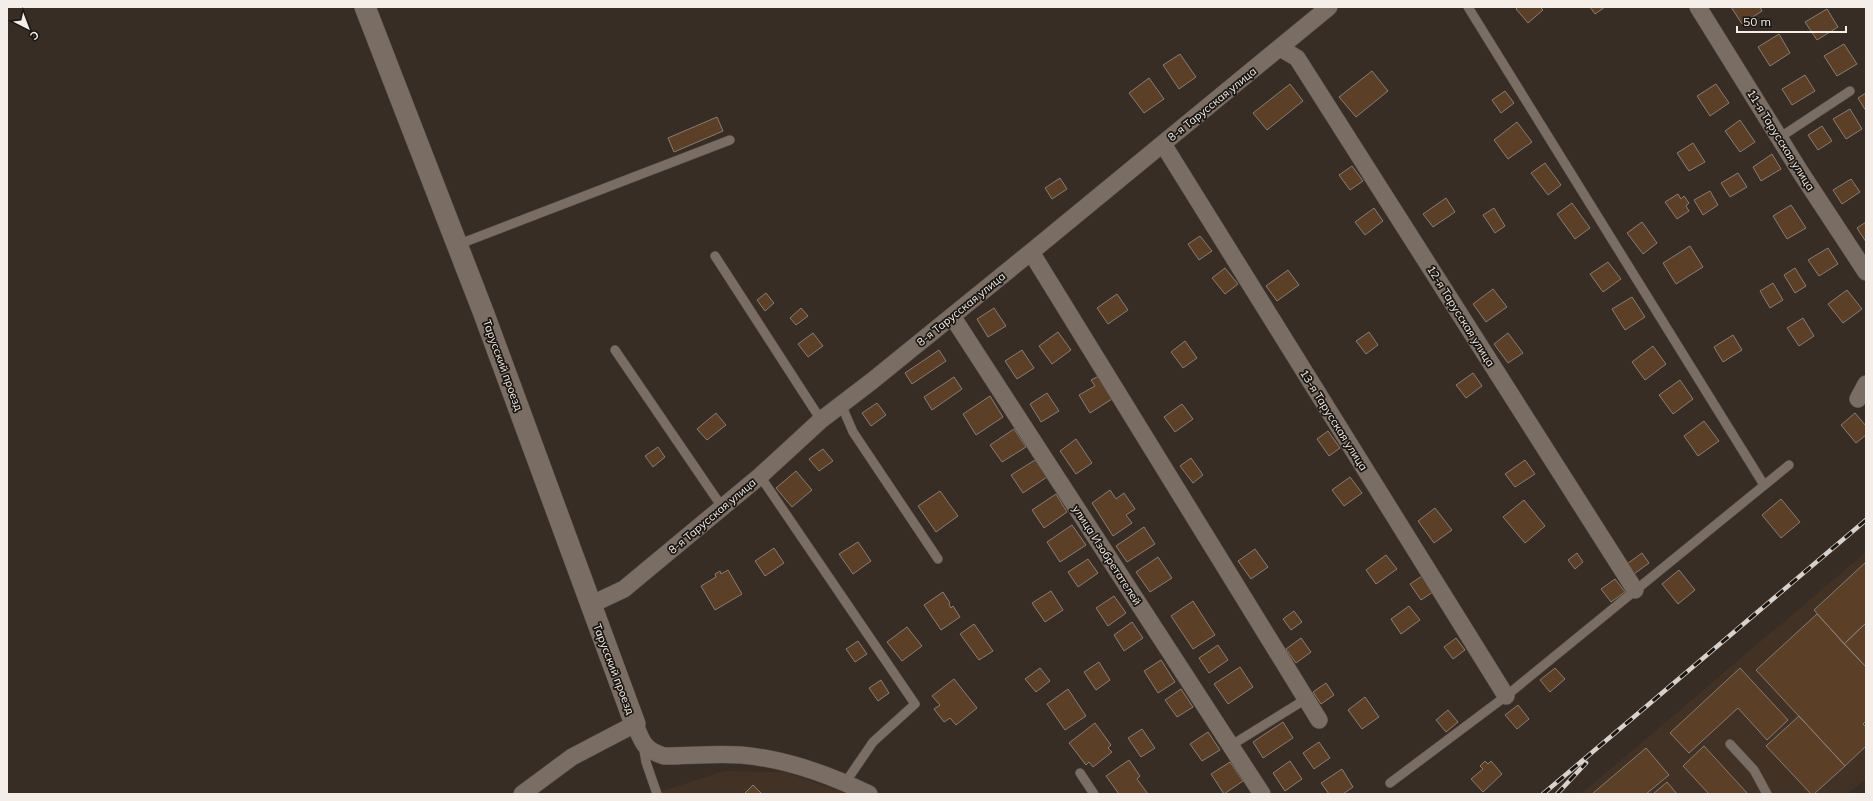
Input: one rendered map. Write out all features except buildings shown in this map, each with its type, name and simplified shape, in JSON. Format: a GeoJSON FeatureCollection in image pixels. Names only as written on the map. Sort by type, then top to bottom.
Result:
{"type":"FeatureCollection","features":[{"type":"Feature","properties":{"kind":"street","name":"Тарусский проезд"},"geometry":{"type":"LineString","coordinates":[[365,7],[484,314],[635,724]]}},
{"type":"Feature","properties":{"kind":"street","name":"8-я Тарусская улица"},"geometry":{"type":"LineString","coordinates":[[590,605],[624,589],[760,476],[821,420],[1031,252],[1329,7]]}},
{"type":"Feature","properties":{"kind":"street","name":"11-я Тарусская улица"},"geometry":{"type":"LineString","coordinates":[[1698,7],[1866,272]]}},
{"type":"Feature","properties":{"kind":"street","name":"12-я Тарусская улица"},"geometry":{"type":"LineString","coordinates":[[1280,48],[1297,58],[1635,590]]}},
{"type":"Feature","properties":{"kind":"street","name":"13-я Тарусская улица"},"geometry":{"type":"LineString","coordinates":[[1163,144],[1506,696]]}},
{"type":"Feature","properties":{"kind":"street"},"geometry":{"type":"LineString","coordinates":[[1031,252],[1319,720]]}},
{"type":"Feature","properties":{"kind":"street","name":"улица Изобретателей"},"geometry":{"type":"LineString","coordinates":[[952,316],[1262,794]]}},
{"type":"Feature","properties":{"kind":"street"},"geometry":{"type":"LineString","coordinates":[[1858,399],[1866,384]]}},
{"type":"Feature","properties":{"kind":"street"},"geometry":{"type":"LineString","coordinates":[[522,794],[572,757],[635,724],[643,744],[652,753],[664,756],[740,755],[791,762],[869,794]]}},
{"type":"Feature","properties":{"kind":"lane"},"geometry":{"type":"LineString","coordinates":[[1468,7],[1764,485]]}},
{"type":"Feature","properties":{"kind":"lane"},"geometry":{"type":"LineString","coordinates":[[1780,138],[1850,91]]}},
{"type":"Feature","properties":{"kind":"lane"},"geometry":{"type":"LineString","coordinates":[[458,245],[730,140]]}},
{"type":"Feature","properties":{"kind":"lane"},"geometry":{"type":"LineString","coordinates":[[715,256],[821,420]]}},
{"type":"Feature","properties":{"kind":"lane"},"geometry":{"type":"LineString","coordinates":[[615,350],[722,507]]}},
{"type":"Feature","properties":{"kind":"lane"},"geometry":{"type":"LineString","coordinates":[[841,404],[854,432],[938,559]]}},
{"type":"Feature","properties":{"kind":"lane"},"geometry":{"type":"LineString","coordinates":[[1390,783],[1506,696],[1789,465]]}},
{"type":"Feature","properties":{"kind":"lane"},"geometry":{"type":"LineString","coordinates":[[760,476],[915,704],[873,742],[845,783]]}},
{"type":"Feature","properties":{"kind":"lane"},"geometry":{"type":"LineString","coordinates":[[1230,746],[1306,699]]}},
{"type":"Feature","properties":{"kind":"lane"},"geometry":{"type":"LineString","coordinates":[[643,744],[646,762],[657,794]]}},
{"type":"Feature","properties":{"kind":"lane"},"geometry":{"type":"LineString","coordinates":[[1730,744],[1754,770],[1767,794]]}},
{"type":"Feature","properties":{"kind":"lane"},"geometry":{"type":"LineString","coordinates":[[1080,773],[1094,794]]}},
{"type":"Feature","properties":{"kind":"shaded area"},"geometry":{"type":"Polygon","coordinates":[[[1866,552],[1866,779],[1847,794],[1581,794],[1866,552]]]}},
{"type":"Feature","properties":{"kind":"shaded area"},"geometry":{"type":"Polygon","coordinates":[[[724,771],[785,772],[849,794],[653,794],[724,771]]]}},
{"type":"Feature","properties":{"kind":"railway"},"geometry":{"type":"LineString","coordinates":[[1543,794],[1866,520]]}},
{"type":"Feature","properties":{"kind":"railway"},"geometry":{"type":"LineString","coordinates":[[1557,794],[1586,763]]}}]}
